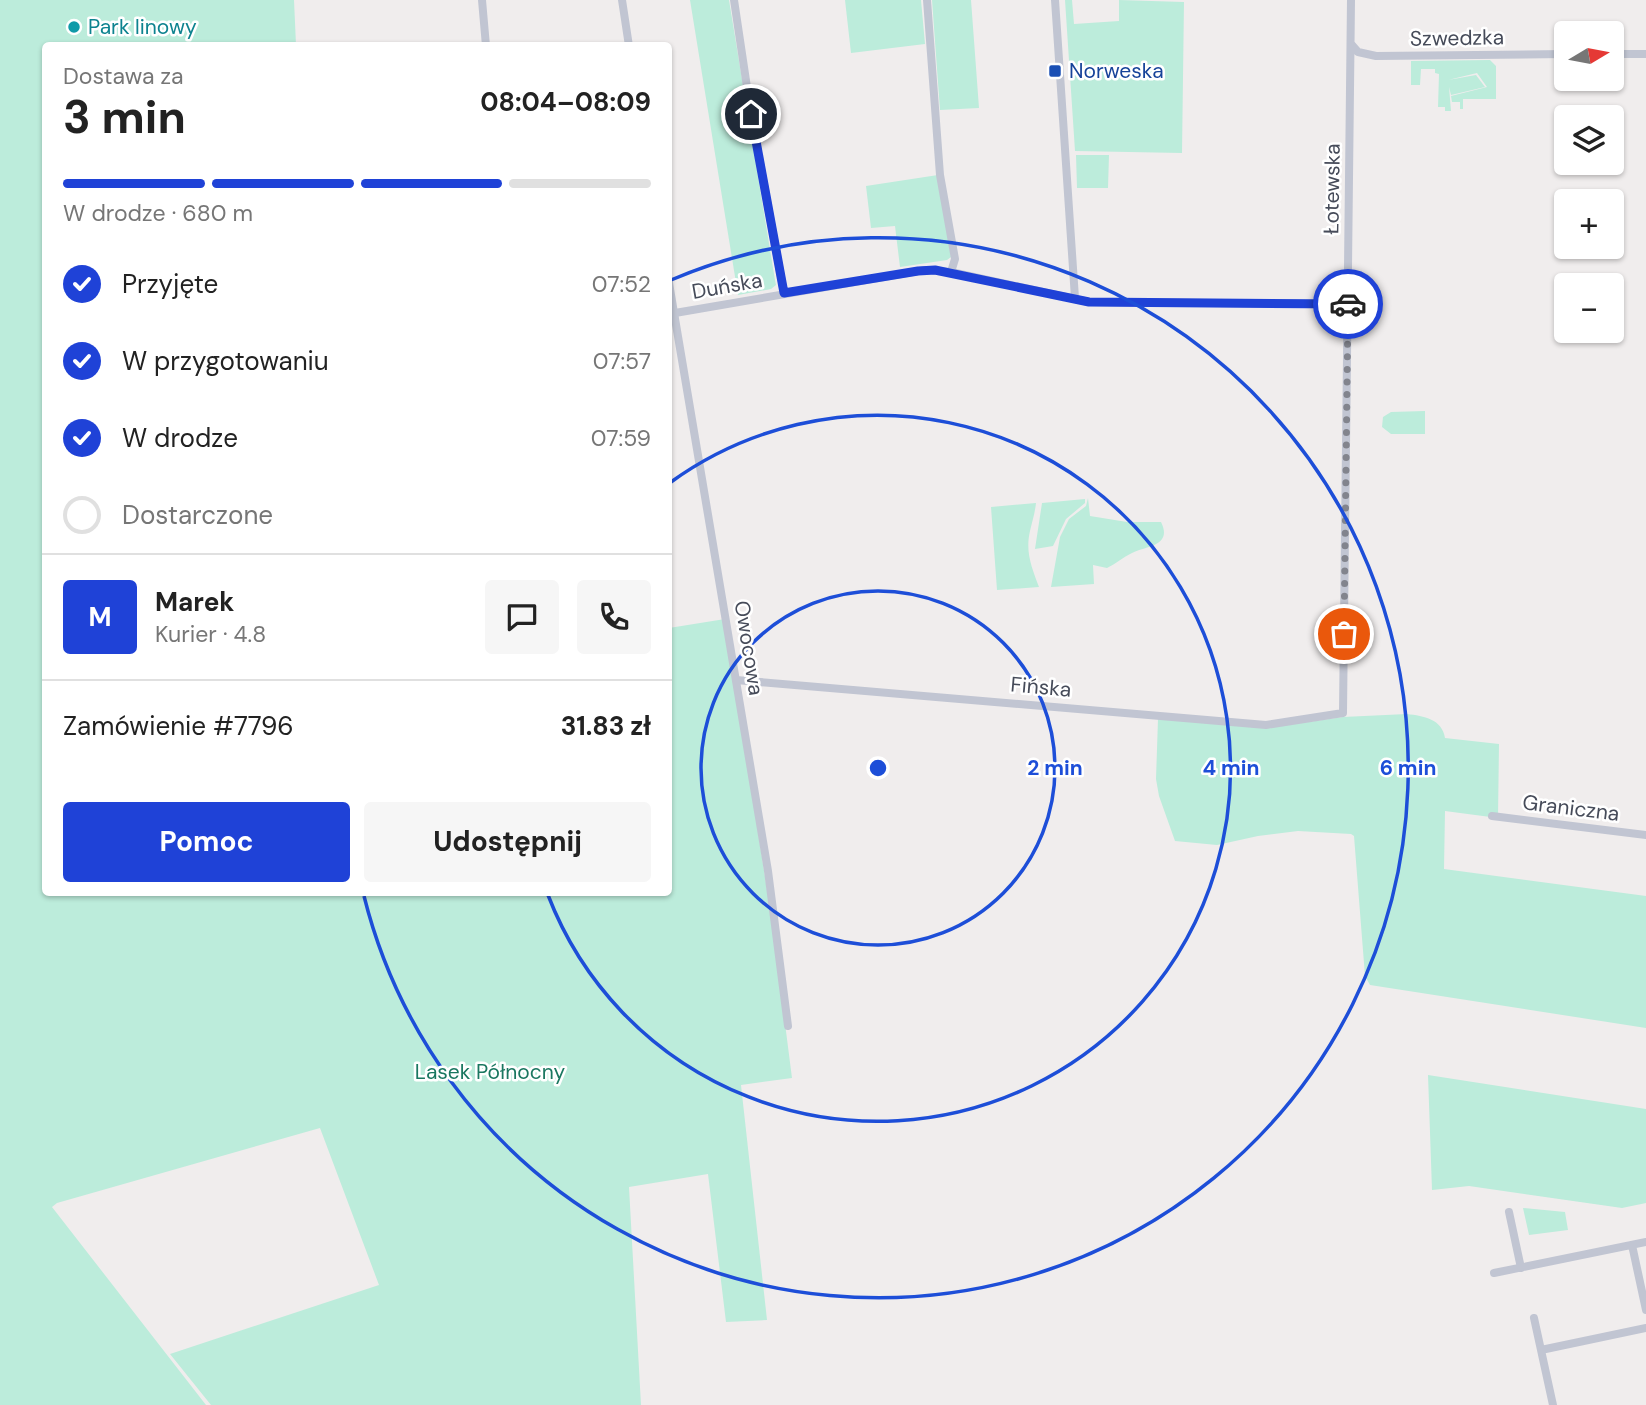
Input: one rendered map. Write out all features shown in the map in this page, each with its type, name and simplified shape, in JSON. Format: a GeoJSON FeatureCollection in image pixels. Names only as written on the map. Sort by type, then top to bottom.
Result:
{"type":"FeatureCollection","features":[{"type":"Feature","properties":{"kind":"street"},"geometry":{"type":"LineString","coordinates":[[482,0],[486,42]]}},
{"type":"Feature","properties":{"kind":"street"},"geometry":{"type":"LineString","coordinates":[[622,0],[628,42]]}},
{"type":"Feature","properties":{"kind":"street"},"geometry":{"type":"LineString","coordinates":[[734,0],[751,114],[784,293]]}},
{"type":"Feature","properties":{"kind":"street"},"geometry":{"type":"LineString","coordinates":[[927,0],[940,175],[955,259],[951,272]]}},
{"type":"Feature","properties":{"kind":"street"},"geometry":{"type":"LineString","coordinates":[[1055,0],[1075,298]]}},
{"type":"Feature","properties":{"kind":"street","name":"Łotewska"},"geometry":{"type":"LineString","coordinates":[[1343,713],[1351,0]]}},
{"type":"Feature","properties":{"kind":"street","name":"Szwedzka"},"geometry":{"type":"LineString","coordinates":[[1351,44],[1359,52],[1376,56],[1554,54]]}},
{"type":"Feature","properties":{"kind":"street"},"geometry":{"type":"LineString","coordinates":[[1624,54],[1646,54]]}},
{"type":"Feature","properties":{"kind":"street","name":"Duńska"},"geometry":{"type":"LineString","coordinates":[[675,313],[918,271],[951,272],[1089,302],[1349,304]]}},
{"type":"Feature","properties":{"kind":"street","name":"Owocowa"},"geometry":{"type":"LineString","coordinates":[[672,298],[768,871],[788,1026]]}},
{"type":"Feature","properties":{"kind":"street","name":"Fińska"},"geometry":{"type":"LineString","coordinates":[[736,680],[1266,724],[1343,713]]}},
{"type":"Feature","properties":{"kind":"street","name":"Graniczna"},"geometry":{"type":"LineString","coordinates":[[1492,816],[1646,835]]}},
{"type":"Feature","properties":{"kind":"street"},"geometry":{"type":"LineString","coordinates":[[1509,1212],[1521,1268]]}},
{"type":"Feature","properties":{"kind":"street"},"geometry":{"type":"LineString","coordinates":[[1494,1273],[1646,1242]]}},
{"type":"Feature","properties":{"kind":"street"},"geometry":{"type":"LineString","coordinates":[[1632,1245],[1646,1310]]}},
{"type":"Feature","properties":{"kind":"street"},"geometry":{"type":"LineString","coordinates":[[1534,1318],[1553,1405]]}},
{"type":"Feature","properties":{"kind":"street"},"geometry":{"type":"LineString","coordinates":[[1541,1350],[1646,1328]]}},
{"type":"Feature","properties":{"kind":"green space","name":"Lasek Północny"},"geometry":{"type":"Polygon","coordinates":[[[0,0],[294,0],[296,42],[42,42],[42,896],[672,896],[672,628],[725,619],[772,922],[792,1078],[741,1085],[767,1320],[726,1322],[708,1174],[629,1187],[641,1405],[211,1405],[170,1354],[379,1285],[320,1128],[57,1203],[52,1207],[206,1405],[0,1405],[0,0]]]}},
{"type":"Feature","properties":{"kind":"green space"},"geometry":{"type":"Polygon","coordinates":[[[690,0],[729,0],[776,285],[771,289],[738,295],[690,0]]]}},
{"type":"Feature","properties":{"kind":"green space"},"geometry":{"type":"Polygon","coordinates":[[[845,0],[921,0],[925,44],[851,53],[845,0]]]}},
{"type":"Feature","properties":{"kind":"green space"},"geometry":{"type":"Polygon","coordinates":[[[932,0],[971,0],[979,108],[940,110],[932,0]]]}},
{"type":"Feature","properties":{"kind":"green space"},"geometry":{"type":"Polygon","coordinates":[[[1065,0],[1072,0],[1074,24],[1119,21],[1119,0],[1184,2],[1182,153],[1075,151],[1065,0]]]}},
{"type":"Feature","properties":{"kind":"green space"},"geometry":{"type":"Polygon","coordinates":[[[1490,60],[1496,66],[1496,99],[1463,99],[1463,109],[1460,109],[1460,102],[1452,102],[1451,96],[1487,87],[1477,73],[1448,80],[1476,75],[1485,87],[1451,95],[1449,87],[1451,111],[1438,107],[1439,74],[1435,73],[1435,69],[1421,69],[1420,85],[1411,85],[1411,61],[1490,60]]]}},
{"type":"Feature","properties":{"kind":"green space"},"geometry":{"type":"Polygon","coordinates":[[[1076,155],[1109,155],[1108,188],[1077,188],[1076,155]]]}},
{"type":"Feature","properties":{"kind":"green space"},"geometry":{"type":"Polygon","coordinates":[[[938,175],[951,257],[947,260],[900,267],[895,226],[871,228],[866,186],[938,175]]]}},
{"type":"Feature","properties":{"kind":"green space"},"geometry":{"type":"Polygon","coordinates":[[[1425,411],[1425,434],[1391,434],[1382,427],[1383,417],[1391,412],[1425,411]]]}},
{"type":"Feature","properties":{"kind":"green space"},"geometry":{"type":"Polygon","coordinates":[[[1088,498],[1090,516],[1127,522],[1161,522],[1164,536],[1156,544],[1132,553],[1107,568],[1093,565],[1094,584],[1051,587],[1060,537],[1069,519],[1086,506],[1088,498]]]}},
{"type":"Feature","properties":{"kind":"green space"},"geometry":{"type":"Polygon","coordinates":[[[1085,499],[1085,503],[1066,519],[1053,546],[1035,549],[1042,503],[1085,499]]]}},
{"type":"Feature","properties":{"kind":"green space"},"geometry":{"type":"Polygon","coordinates":[[[1036,503],[1028,546],[1039,587],[997,590],[991,507],[1036,503]]]}},
{"type":"Feature","properties":{"kind":"green space"},"geometry":{"type":"Polygon","coordinates":[[[1407,714],[1426,717],[1436,723],[1445,738],[1499,744],[1498,818],[1445,811],[1444,869],[1646,896],[1646,1028],[1370,985],[1365,976],[1354,836],[1351,834],[1298,831],[1217,845],[1175,841],[1159,796],[1156,779],[1158,719],[1266,728],[1343,717],[1407,714]]]}},
{"type":"Feature","properties":{"kind":"green space"},"geometry":{"type":"Polygon","coordinates":[[[1428,1075],[1646,1109],[1646,1203],[1622,1208],[1469,1186],[1432,1190],[1428,1075]]]}},
{"type":"Feature","properties":{"kind":"green space"},"geometry":{"type":"Polygon","coordinates":[[[1523,1208],[1565,1212],[1568,1230],[1529,1235],[1523,1208]]]}},
{"type":"Feature","properties":{"kind":"way so far"},"geometry":{"type":"LineString","coordinates":[[1344,634],[1348,304]]}},
{"type":"Feature","properties":{"kind":"place","name":"Park linowy"},"geometry":{"type":"Point","coordinates":[74,27]}},
{"type":"Feature","properties":{"kind":"place","name":"Norweska"},"geometry":{"type":"Point","coordinates":[1055,71]}},
{"type":"Feature","properties":{"kind":"route"},"geometry":{"type":"LineString","coordinates":[[751,114],[784,293],[935,270],[1089,302],[1348,304]]}}]}
